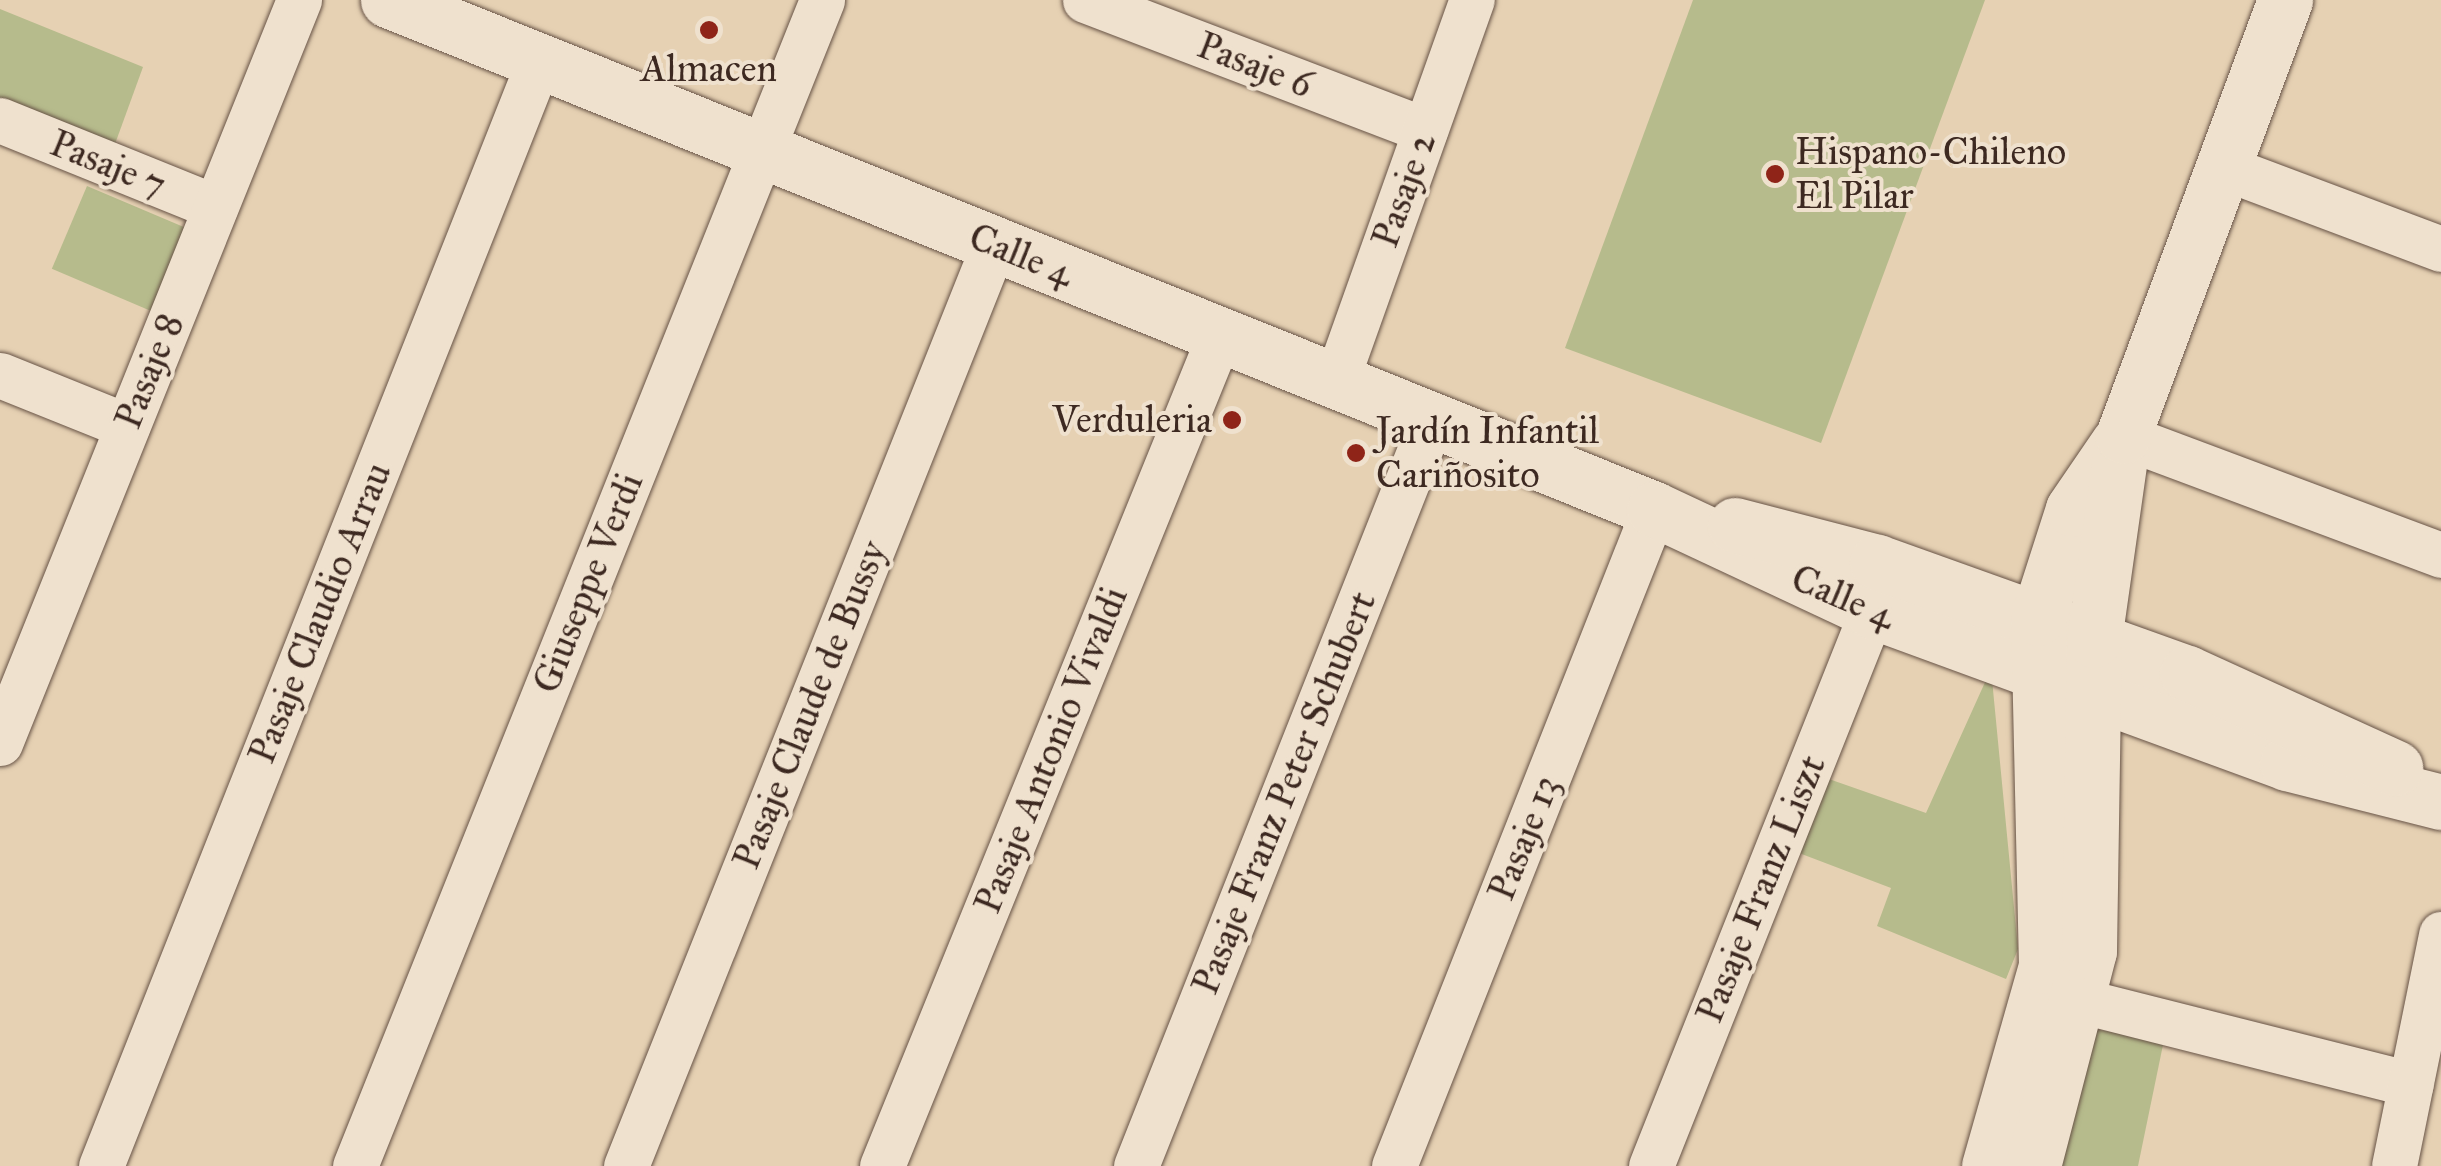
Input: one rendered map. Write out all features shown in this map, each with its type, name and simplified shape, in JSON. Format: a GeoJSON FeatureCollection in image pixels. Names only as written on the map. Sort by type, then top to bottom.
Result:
{"type":"FeatureCollection","features":[{"type":"Feature","properties":{"kind":"street","name":"Pasaje 8"},"geometry":{"type":"LineString","coordinates":[[0,743],[18,645],[127,426],[299,0]]}},
{"type":"Feature","properties":{"kind":"street","name":"Calle 4"},"geometry":{"type":"LineString","coordinates":[[388,0],[1654,509],[1872,611],[2036,676],[2287,762],[2441,802]]}},
{"type":"Feature","properties":{"kind":"street","name":"Giuseppe Verdi"},"geometry":{"type":"LineString","coordinates":[[355,1166],[822,0]]}},
{"type":"Feature","properties":{"kind":"street","name":"Pasaje 6"},"geometry":{"type":"LineString","coordinates":[[1085,0],[1425,130]]}},
{"type":"Feature","properties":{"kind":"street","name":"Pasaje 2"},"geometry":{"type":"LineString","coordinates":[[1336,381],[1472,0]]}},
{"type":"Feature","properties":{"kind":"street"},"geometry":{"type":"LineString","coordinates":[[2033,1166],[2082,1001],[2094,640],[2124,436],[2285,0]]}},
{"type":"Feature","properties":{"kind":"street","name":"Pasaje Claudio Arrau"},"geometry":{"type":"LineString","coordinates":[[101,1166],[539,61]]}},
{"type":"Feature","properties":{"kind":"street","name":"Pasaje 7"},"geometry":{"type":"LineString","coordinates":[[0,120],[215,207]]}},
{"type":"Feature","properties":{"kind":"street"},"geometry":{"type":"LineString","coordinates":[[2223,167],[2441,249]]}},
{"type":"Feature","properties":{"kind":"street","name":"Pasaje Claude de Bussy"},"geometry":{"type":"LineString","coordinates":[[626,1166],[994,244]]}},
{"type":"Feature","properties":{"kind":"street","name":"Pasaje Antonio Vivaldi"},"geometry":{"type":"LineString","coordinates":[[882,1166],[1220,334]]}},
{"type":"Feature","properties":{"kind":"street"},"geometry":{"type":"LineString","coordinates":[[0,376],[127,426]]}},
{"type":"Feature","properties":{"kind":"street","name":"Pasaje Franz Peter Schubert"},"geometry":{"type":"LineString","coordinates":[[1136,1166],[1432,420]]}},
{"type":"Feature","properties":{"kind":"street"},"geometry":{"type":"LineString","coordinates":[[2124,436],[2441,555]]}},
{"type":"Feature","properties":{"kind":"street"},"geometry":{"type":"LineString","coordinates":[[1989,1166],[2046,966],[2036,676],[2038,618],[2073,508],[2124,436]]}},
{"type":"Feature","properties":{"kind":"street","name":"Calle 4"},"geometry":{"type":"LineString","coordinates":[[1654,509],[1824,547],[2038,618],[2284,714],[2441,793]]}},
{"type":"Feature","properties":{"kind":"street","name":"Pasaje 13"},"geometry":{"type":"LineString","coordinates":[[1394,1166],[1654,509]]}},
{"type":"Feature","properties":{"kind":"street","name":"Pasaje Franz Liszt"},"geometry":{"type":"LineString","coordinates":[[1651,1166],[1872,611]]}},
{"type":"Feature","properties":{"kind":"street"},"geometry":{"type":"LineString","coordinates":[[2394,1166],[2441,934]]}},
{"type":"Feature","properties":{"kind":"street"},"geometry":{"type":"LineString","coordinates":[[2082,1001],[2410,1084]]}},
{"type":"Feature","properties":{"kind":"green space","name":"Hispano-Chileno El Pilar"},"geometry":{"type":"Polygon","coordinates":[[[1693,0],[1985,0],[1821,443],[1565,348],[1693,0]]]}},
{"type":"Feature","properties":{"kind":"green space"},"geometry":{"type":"Polygon","coordinates":[[[0,9],[143,67],[111,155],[0,110],[0,9]]]}},
{"type":"Feature","properties":{"kind":"green space"},"geometry":{"type":"Polygon","coordinates":[[[87,186],[194,231],[159,314],[52,269],[87,186]]]}},
{"type":"Feature","properties":{"kind":"green space"},"geometry":{"type":"Polygon","coordinates":[[[1991,669],[2018,949],[2006,979],[1877,926],[1891,888],[1799,853],[1826,778],[1926,813],[1991,669]]]}},
{"type":"Feature","properties":{"kind":"green space"},"geometry":{"type":"Polygon","coordinates":[[[2093,1029],[2164,1040],[2138,1166],[2048,1166],[2093,1029]]]}},
{"type":"Feature","properties":{"kind":"place","name":"Almacen"},"geometry":{"type":"Point","coordinates":[709,30]}},
{"type":"Feature","properties":{"kind":"place","name":"Hispano-Chileno El Pilar"},"geometry":{"type":"Point","coordinates":[1775,174]}},
{"type":"Feature","properties":{"kind":"place","name":"Verduleria"},"geometry":{"type":"Point","coordinates":[1232,420]}},
{"type":"Feature","properties":{"kind":"place","name":"Jardín Infantil Cariñosito"},"geometry":{"type":"Point","coordinates":[1356,453]}}]}
